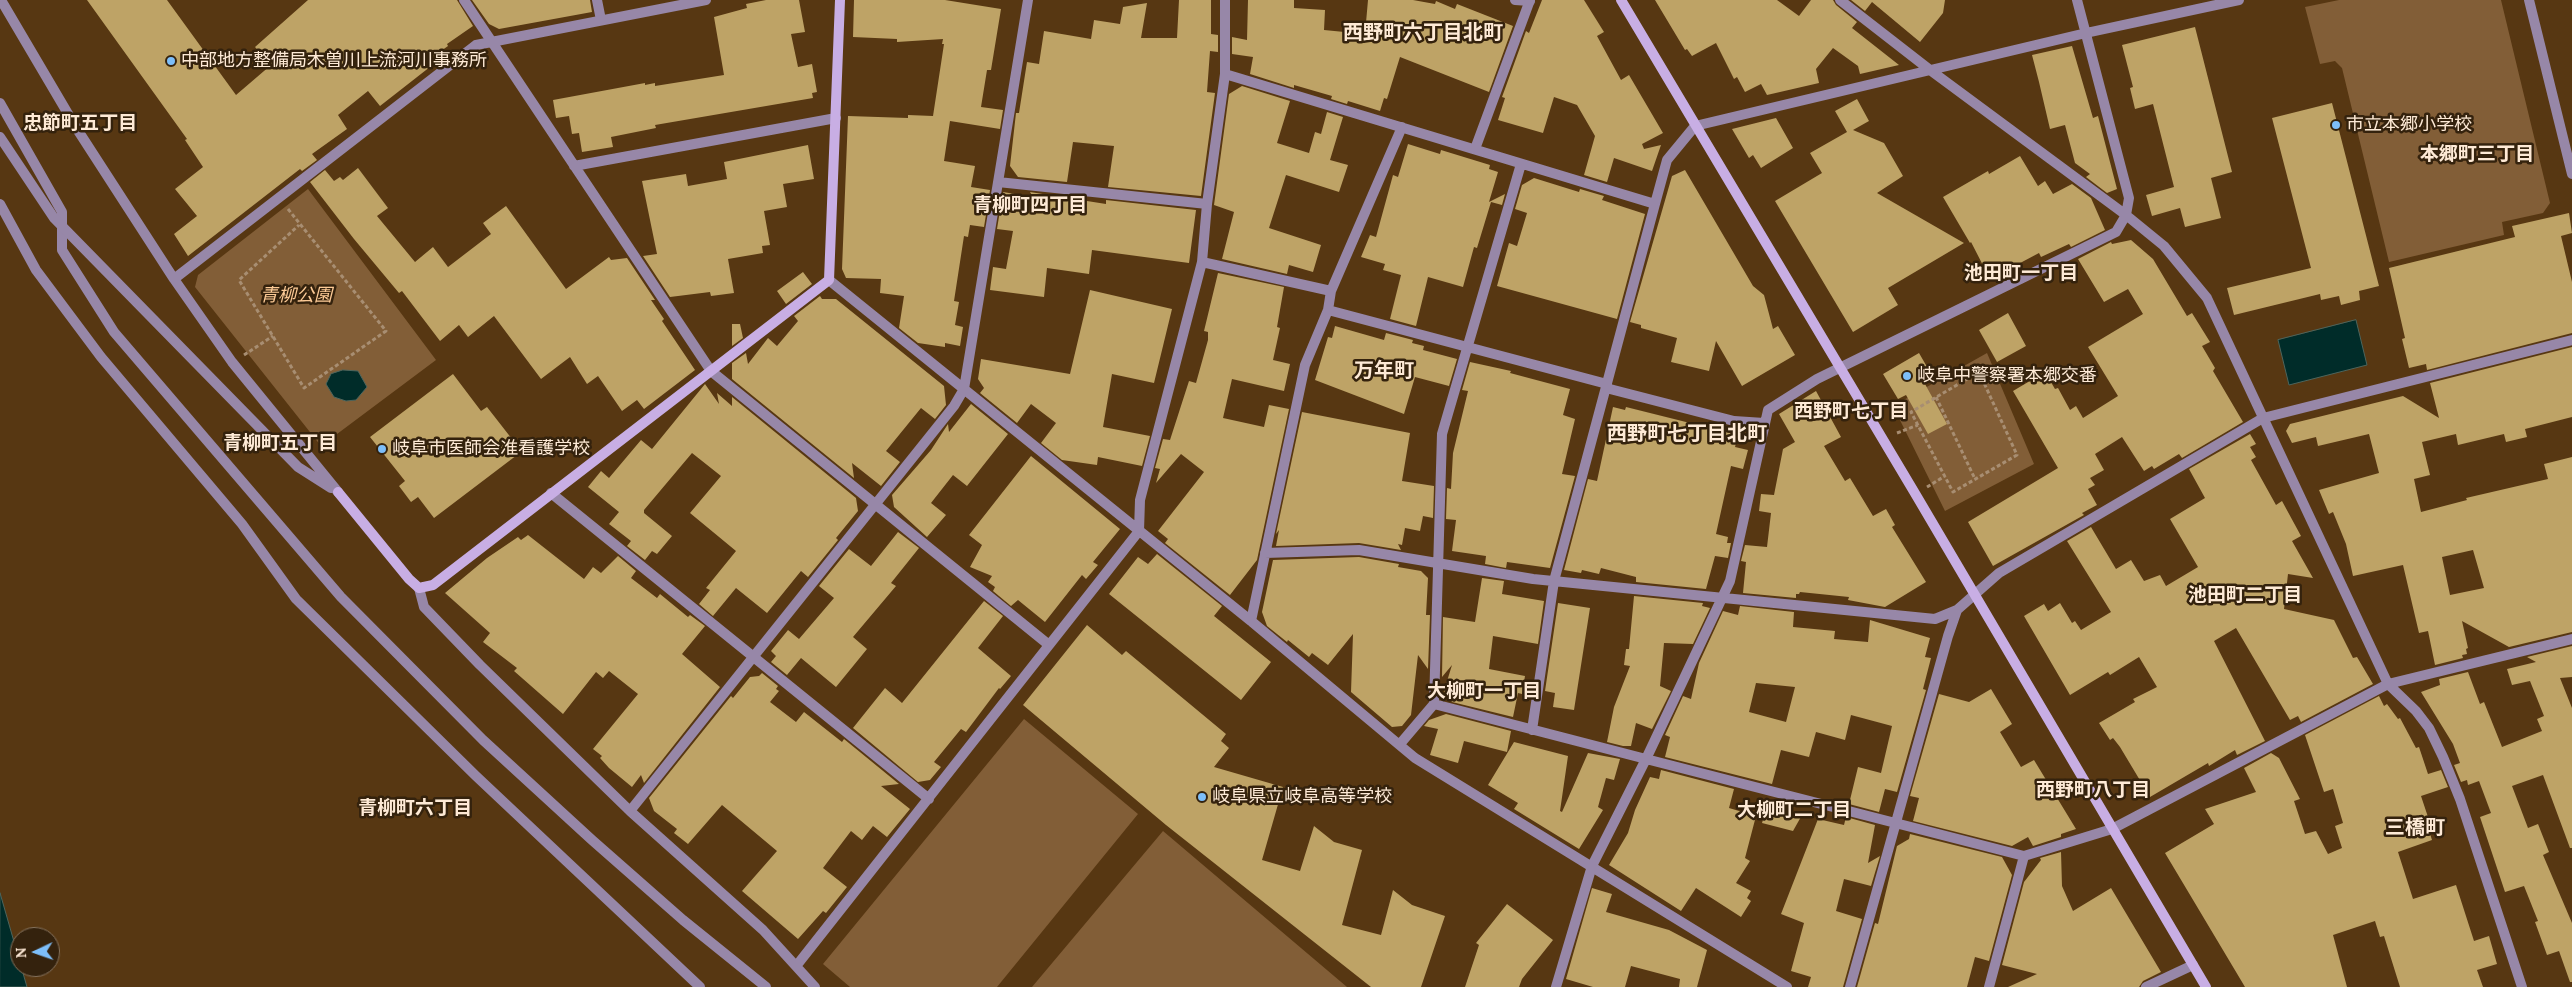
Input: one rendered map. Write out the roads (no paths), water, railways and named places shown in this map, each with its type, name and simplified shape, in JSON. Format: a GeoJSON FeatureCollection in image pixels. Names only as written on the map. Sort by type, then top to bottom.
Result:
{"type":"FeatureCollection","features":[{"type":"Feature","properties":{"kind":"street"},"geometry":{"type":"LineString","coordinates":[[1,0],[77,128],[174,279],[232,362],[409,579],[419,588],[424,608],[630,812],[763,930],[797,965],[815,987]]}},
{"type":"Feature","properties":{"kind":"street"},"geometry":{"type":"LineString","coordinates":[[464,0],[712,371],[1049,645]]}},
{"type":"Feature","properties":{"kind":"street"},"geometry":{"type":"LineString","coordinates":[[598,0],[601,20]]}},
{"type":"Feature","properties":{"kind":"street"},"geometry":{"type":"LineString","coordinates":[[174,279],[476,45],[706,0]]}},
{"type":"Feature","properties":{"kind":"street"},"geometry":{"type":"LineString","coordinates":[[419,588],[434,585],[829,280],[840,0]]}},
{"type":"Feature","properties":{"kind":"street"},"geometry":{"type":"LineString","coordinates":[[630,812],[954,406],[964,389],[1028,0]]}},
{"type":"Feature","properties":{"kind":"street"},"geometry":{"type":"LineString","coordinates":[[797,965],[1139,532],[1140,500],[1202,262],[1207,204],[1225,74],[1225,0]]}},
{"type":"Feature","properties":{"kind":"street"},"geometry":{"type":"LineString","coordinates":[[1475,149],[1530,1],[1515,0]]}},
{"type":"Feature","properties":{"kind":"street"},"geometry":{"type":"LineString","coordinates":[[1621,0],[1883,438],[2206,987]]}},
{"type":"Feature","properties":{"kind":"street"},"geometry":{"type":"LineString","coordinates":[[1840,0],[1930,70],[2126,215],[2164,246],[2207,298],[2388,684],[2416,711],[2429,728],[2443,757],[2460,799],[2522,987]]}},
{"type":"Feature","properties":{"kind":"street"},"geometry":{"type":"LineString","coordinates":[[1556,987],[1592,866],[1724,598],[1730,581],[1768,410],[1817,379],[2116,232],[2126,215],[2129,198],[2077,0]]}},
{"type":"Feature","properties":{"kind":"street"},"geometry":{"type":"LineString","coordinates":[[1532,730],[1554,581],[1654,204],[1667,160],[1695,126],[2086,33],[2240,0]]}},
{"type":"Feature","properties":{"kind":"street"},"geometry":{"type":"LineString","coordinates":[[2529,0],[2572,174]]}},
{"type":"Feature","properties":{"kind":"street"},"geometry":{"type":"LineString","coordinates":[[1225,74],[1654,204]]}},
{"type":"Feature","properties":{"kind":"street"},"geometry":{"type":"LineString","coordinates":[[0,103],[62,212],[62,250],[114,332],[341,597],[483,740],[683,920],[766,987]]}},
{"type":"Feature","properties":{"kind":"street"},"geometry":{"type":"LineString","coordinates":[[574,166],[836,118]]}},
{"type":"Feature","properties":{"kind":"street"},"geometry":{"type":"LineString","coordinates":[[1251,621],[1305,366],[1328,310],[1331,291],[1402,127]]}},
{"type":"Feature","properties":{"kind":"street"},"geometry":{"type":"LineString","coordinates":[[0,137],[54,218],[298,467],[338,492]]}},
{"type":"Feature","properties":{"kind":"street"},"geometry":{"type":"LineString","coordinates":[[1400,744],[1434,704],[1442,434],[1469,348],[1476,317],[1521,164]]}},
{"type":"Feature","properties":{"kind":"street"},"geometry":{"type":"LineString","coordinates":[[998,182],[1207,204]]}},
{"type":"Feature","properties":{"kind":"street"},"geometry":{"type":"LineString","coordinates":[[0,204],[36,270],[101,357],[242,524],[296,599],[490,790],[700,987]]}},
{"type":"Feature","properties":{"kind":"street"},"geometry":{"type":"LineString","coordinates":[[1202,262],[1331,291]]}},
{"type":"Feature","properties":{"kind":"street"},"geometry":{"type":"LineString","coordinates":[[829,280],[1432,768],[1787,987]]}},
{"type":"Feature","properties":{"kind":"street"},"geometry":{"type":"LineString","coordinates":[[1328,310],[1734,421],[1764,423]]}},
{"type":"Feature","properties":{"kind":"street"},"geometry":{"type":"LineString","coordinates":[[1265,553],[1358,550],[1554,581],[1934,619],[1957,610],[1999,573],[2263,418],[2572,340]]}},
{"type":"Feature","properties":{"kind":"street"},"geometry":{"type":"LineString","coordinates":[[551,493],[929,799]]}},
{"type":"Feature","properties":{"kind":"street"},"geometry":{"type":"LineString","coordinates":[[1850,987],[1948,636],[1957,610]]}},
{"type":"Feature","properties":{"kind":"street"},"geometry":{"type":"LineString","coordinates":[[1434,704],[2024,856],[2112,829],[2388,684],[2572,639]]}},
{"type":"Feature","properties":{"kind":"street"},"geometry":{"type":"LineString","coordinates":[[1989,987],[2024,856]]}},
{"type":"Feature","properties":{"kind":"street"},"geometry":{"type":"LineString","coordinates":[[2146,987],[2193,966]]}},
{"type":"Feature","properties":{"kind":"water"},"geometry":{"type":"Polygon","coordinates":[[[2356,320],[2367,365],[2289,385],[2278,340],[2356,320]]]}},
{"type":"Feature","properties":{"kind":"water"},"geometry":{"type":"Polygon","coordinates":[[[343,370],[358,371],[367,387],[356,400],[346,401],[334,397],[326,384],[331,374],[343,370]]]}},
{"type":"Feature","properties":{"kind":"water"},"geometry":{"type":"Polygon","coordinates":[[[0,893],[10,928],[10,977],[24,977],[27,987],[0,987],[0,893]]]}},
{"type":"Feature","properties":{"kind":"place","name":"中部地方整備局木曽川上流河川事務所"},"geometry":{"type":"Point","coordinates":[171,61]}},
{"type":"Feature","properties":{"kind":"place","name":"市立本郷小学校"},"geometry":{"type":"Point","coordinates":[2336,125]}},
{"type":"Feature","properties":{"kind":"place","name":"岐阜中警察署本郷交番"},"geometry":{"type":"Point","coordinates":[1907,376]}},
{"type":"Feature","properties":{"kind":"place","name":"岐阜市医師会准看護学校"},"geometry":{"type":"Point","coordinates":[382,449]}},
{"type":"Feature","properties":{"kind":"place","name":"岐阜県立岐阜高等学校"},"geometry":{"type":"Point","coordinates":[1202,797]}},
{"type":"Feature","properties":{"kind":"district","name":"西野町六丁目北町"},"geometry":{"type":"Point","coordinates":[1423,33]}},
{"type":"Feature","properties":{"kind":"district","name":"忠節町五丁目"},"geometry":{"type":"Point","coordinates":[80,124]}},
{"type":"Feature","properties":{"kind":"district","name":"本郷町三丁目"},"geometry":{"type":"Point","coordinates":[2477,155]}},
{"type":"Feature","properties":{"kind":"district","name":"青柳町四丁目"},"geometry":{"type":"Point","coordinates":[1030,206]}},
{"type":"Feature","properties":{"kind":"district","name":"池田町一丁目"},"geometry":{"type":"Point","coordinates":[2021,274]}},
{"type":"Feature","properties":{"kind":"district","name":"万年町"},"geometry":{"type":"Point","coordinates":[1384,371]}},
{"type":"Feature","properties":{"kind":"district","name":"西野町七丁目"},"geometry":{"type":"Point","coordinates":[1851,412]}},
{"type":"Feature","properties":{"kind":"district","name":"西野町七丁目北町"},"geometry":{"type":"Point","coordinates":[1687,434]}},
{"type":"Feature","properties":{"kind":"district","name":"青柳町五丁目"},"geometry":{"type":"Point","coordinates":[280,444]}},
{"type":"Feature","properties":{"kind":"district","name":"池田町二丁目"},"geometry":{"type":"Point","coordinates":[2245,596]}},
{"type":"Feature","properties":{"kind":"district","name":"大柳町一丁目"},"geometry":{"type":"Point","coordinates":[1484,692]}},
{"type":"Feature","properties":{"kind":"district","name":"西野町八丁目"},"geometry":{"type":"Point","coordinates":[2093,791]}},
{"type":"Feature","properties":{"kind":"district","name":"青柳町六丁目"},"geometry":{"type":"Point","coordinates":[415,809]}},
{"type":"Feature","properties":{"kind":"district","name":"大柳町二丁目"},"geometry":{"type":"Point","coordinates":[1794,811]}},
{"type":"Feature","properties":{"kind":"district","name":"三橋町"},"geometry":{"type":"Point","coordinates":[2415,828]}},
{"type":"Feature","properties":{"kind":"park label","name":"青柳公園"},"geometry":{"type":"Point","coordinates":[296,296]}}]}
